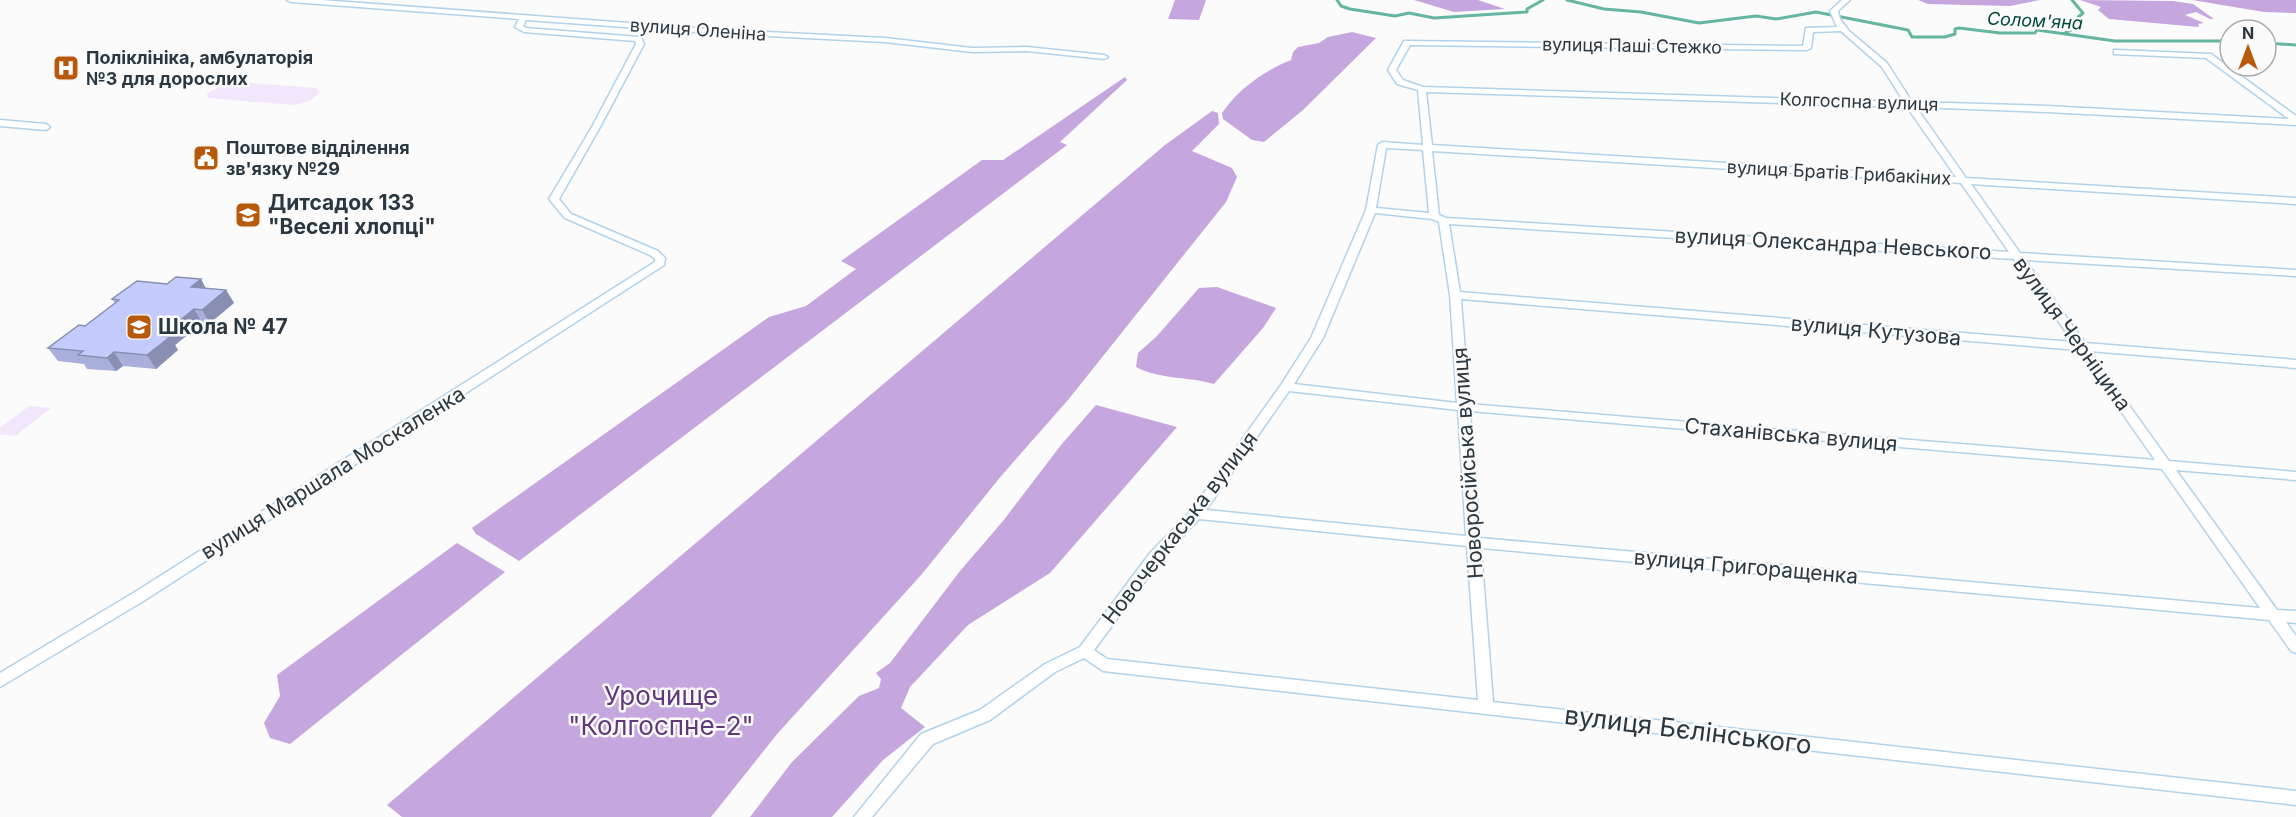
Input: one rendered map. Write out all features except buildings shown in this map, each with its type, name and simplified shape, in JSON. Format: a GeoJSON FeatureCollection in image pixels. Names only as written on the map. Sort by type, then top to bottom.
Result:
{"type":"FeatureCollection","features":[{"type":"Feature","properties":{"kind":"street","name":"вулиця Оленіна"},"geometry":{"type":"LineString","coordinates":[[291,0],[885,40],[972,50],[1027,49],[1104,57]]}},
{"type":"Feature","properties":{"kind":"street","name":"вулиця Черніцина"},"geometry":{"type":"LineString","coordinates":[[1846,0],[1834,15],[1842,29],[1881,60],[1908,104],[2296,647]]}},
{"type":"Feature","properties":{"kind":"street","name":"вулиця Маршала Москаленка"},"geometry":{"type":"LineString","coordinates":[[0,681],[48,654],[660,263],[660,258],[654,253],[568,216],[554,199],[640,44],[638,39],[524,30],[519,27],[524,17]]}},
{"type":"Feature","properties":{"kind":"street","name":"вулиця Паші Стежко"},"geometry":{"type":"LineString","coordinates":[[1422,89],[1400,82],[1392,70],[1407,43],[1807,48],[1809,30],[1842,29]]}},
{"type":"Feature","properties":{"kind":"street"},"geometry":{"type":"LineString","coordinates":[[2117,52],[2208,56],[2296,121]]}},
{"type":"Feature","properties":{"kind":"street","name":"Колгоспна вулиця"},"geometry":{"type":"LineString","coordinates":[[1422,89],[1908,104],[2296,121]]}},
{"type":"Feature","properties":{"kind":"street","name":"Новоросійська вулиця"},"geometry":{"type":"LineString","coordinates":[[1422,89],[1439,218],[1455,295],[1486,706]]}},
{"type":"Feature","properties":{"kind":"street"},"geometry":{"type":"LineString","coordinates":[[0,123],[46,127]]}},
{"type":"Feature","properties":{"kind":"street","name":"вулиця Братів Грибакіних"},"geometry":{"type":"LineString","coordinates":[[1382,145],[1430,150],[2296,201]]}},
{"type":"Feature","properties":{"kind":"street","name":"Новочеркаська вулиця"},"geometry":{"type":"LineString","coordinates":[[862,817],[927,739],[985,715],[1050,668],[1085,651],[1155,557],[1196,514],[1286,387],[1317,338],[1371,210],[1382,145]]}},
{"type":"Feature","properties":{"kind":"street","name":"вулиця Олександра Невського"},"geometry":{"type":"LineString","coordinates":[[1371,210],[1439,218],[2296,273]]}},
{"type":"Feature","properties":{"kind":"street","name":"вулиця Кутузова"},"geometry":{"type":"LineString","coordinates":[[1455,295],[2296,364]]}},
{"type":"Feature","properties":{"kind":"street","name":"Стаханівська вулиця"},"geometry":{"type":"LineString","coordinates":[[1286,387],[1462,407],[2296,477]]}},
{"type":"Feature","properties":{"kind":"street","name":"вулиця Григоращенка"},"geometry":{"type":"LineString","coordinates":[[1196,514],[1473,542],[2296,616]]}},
{"type":"Feature","properties":{"kind":"street","name":"вулиця Бєлінського"},"geometry":{"type":"LineString","coordinates":[[1085,651],[1103,665],[2296,798]]}},
{"type":"Feature","properties":{"kind":"shaded area"},"geometry":{"type":"Polygon","coordinates":[[[238,82],[316,88],[320,92],[310,101],[294,105],[208,98],[207,93],[238,82]]]}},
{"type":"Feature","properties":{"kind":"shaded area"},"geometry":{"type":"Polygon","coordinates":[[[29,406],[51,408],[15,436],[0,434],[0,428],[29,406]]]}},
{"type":"Feature","properties":{"kind":"green space"},"geometry":{"type":"Polygon","coordinates":[[[1175,0],[1206,0],[1199,20],[1168,19],[1175,0]]]}},
{"type":"Feature","properties":{"kind":"green space"},"geometry":{"type":"Polygon","coordinates":[[[1414,0],[1478,0],[1505,9],[1454,12],[1414,0]]]}},
{"type":"Feature","properties":{"kind":"green space"},"geometry":{"type":"Polygon","coordinates":[[[1918,0],[2040,0],[2010,6],[1928,4],[1918,0]]]}},
{"type":"Feature","properties":{"kind":"green space"},"geometry":{"type":"Polygon","coordinates":[[[2080,0],[2173,1],[2193,4],[2214,19],[2196,12],[2185,15],[2204,23],[2198,24],[2199,27],[2109,19],[2098,10],[2101,7],[2080,0]]]}},
{"type":"Feature","properties":{"kind":"green space"},"geometry":{"type":"Polygon","coordinates":[[[2192,0],[2296,0],[2296,13],[2264,12],[2192,0]]]}},
{"type":"Feature","properties":{"kind":"green space"},"geometry":{"type":"Polygon","coordinates":[[[1352,32],[1376,38],[1303,110],[1264,142],[1252,140],[1223,119],[1222,113],[1235,96],[1271,69],[1291,60],[1293,52],[1298,47],[1352,32]]]}},
{"type":"Feature","properties":{"kind":"green space"},"geometry":{"type":"Polygon","coordinates":[[[1125,77],[1127,80],[1060,142],[1067,145],[519,561],[476,534],[472,528],[769,317],[806,306],[856,269],[841,261],[982,160],[1003,160],[1125,77]]]}},
{"type":"Feature","properties":{"kind":"green space","name":"Урочище \"Колгоспне-2\""},"geometry":{"type":"Polygon","coordinates":[[[1212,111],[1218,113],[1219,124],[1192,151],[1232,168],[1237,177],[1226,202],[1068,400],[1002,475],[922,574],[778,733],[711,817],[402,817],[387,805],[1165,145],[1212,111]]]}},
{"type":"Feature","properties":{"kind":"green space"},"geometry":{"type":"Polygon","coordinates":[[[1217,287],[1276,308],[1263,328],[1214,384],[1155,374],[1136,367],[1138,353],[1157,336],[1199,288],[1217,287]]]}},
{"type":"Feature","properties":{"kind":"green space","name":"Урочище \"Колгоспне-2\""},"geometry":{"type":"Polygon","coordinates":[[[1096,405],[1177,427],[1050,573],[968,625],[910,687],[901,708],[925,727],[883,760],[832,817],[750,817],[792,762],[859,696],[879,688],[881,679],[876,673],[890,663],[960,571],[1096,405]]]}},
{"type":"Feature","properties":{"kind":"green space"},"geometry":{"type":"Polygon","coordinates":[[[457,543],[505,572],[290,744],[270,738],[264,723],[280,696],[277,675],[457,543]]]}},
{"type":"Feature","properties":{"kind":"waterway","name":"Солом'яна"},"geometry":{"type":"LineString","coordinates":[[1337,0],[1341,6],[1350,9],[1395,16],[1409,13],[1434,18],[1527,12],[1527,9],[1543,0]]}},
{"type":"Feature","properties":{"kind":"waterway","name":"Солом'яна"},"geometry":{"type":"LineString","coordinates":[[1567,0],[1604,9],[1641,12],[1699,23],[1756,16],[1776,19],[1816,12],[1908,30],[1912,37],[1945,37],[1955,34],[1955,29],[1959,28],[2000,33],[2035,33],[2037,30],[2115,41],[2218,41]]}},
{"type":"Feature","properties":{"kind":"waterway"},"geometry":{"type":"LineString","coordinates":[[2065,33],[2075,28],[2075,20],[2083,13],[2072,0]]}},
{"type":"Feature","properties":{"kind":"waterway","name":"Солом'яна"},"geometry":{"type":"LineString","coordinates":[[2278,44],[2296,45]]}},
{"type":"Feature","properties":{"kind":"place","name":"Поліклініка, амбулаторія №3 для дорослих"},"geometry":{"type":"Point","coordinates":[66,68]}},
{"type":"Feature","properties":{"kind":"place","name":"Поштове відділення зв'язку №29"},"geometry":{"type":"Point","coordinates":[206,158]}},
{"type":"Feature","properties":{"kind":"place","name":"Дитсадок 133 \"Веселі хлопці\""},"geometry":{"type":"Point","coordinates":[248,215]}},
{"type":"Feature","properties":{"kind":"place","name":"Школа № 47"},"geometry":{"type":"Point","coordinates":[139,327]}}]}
